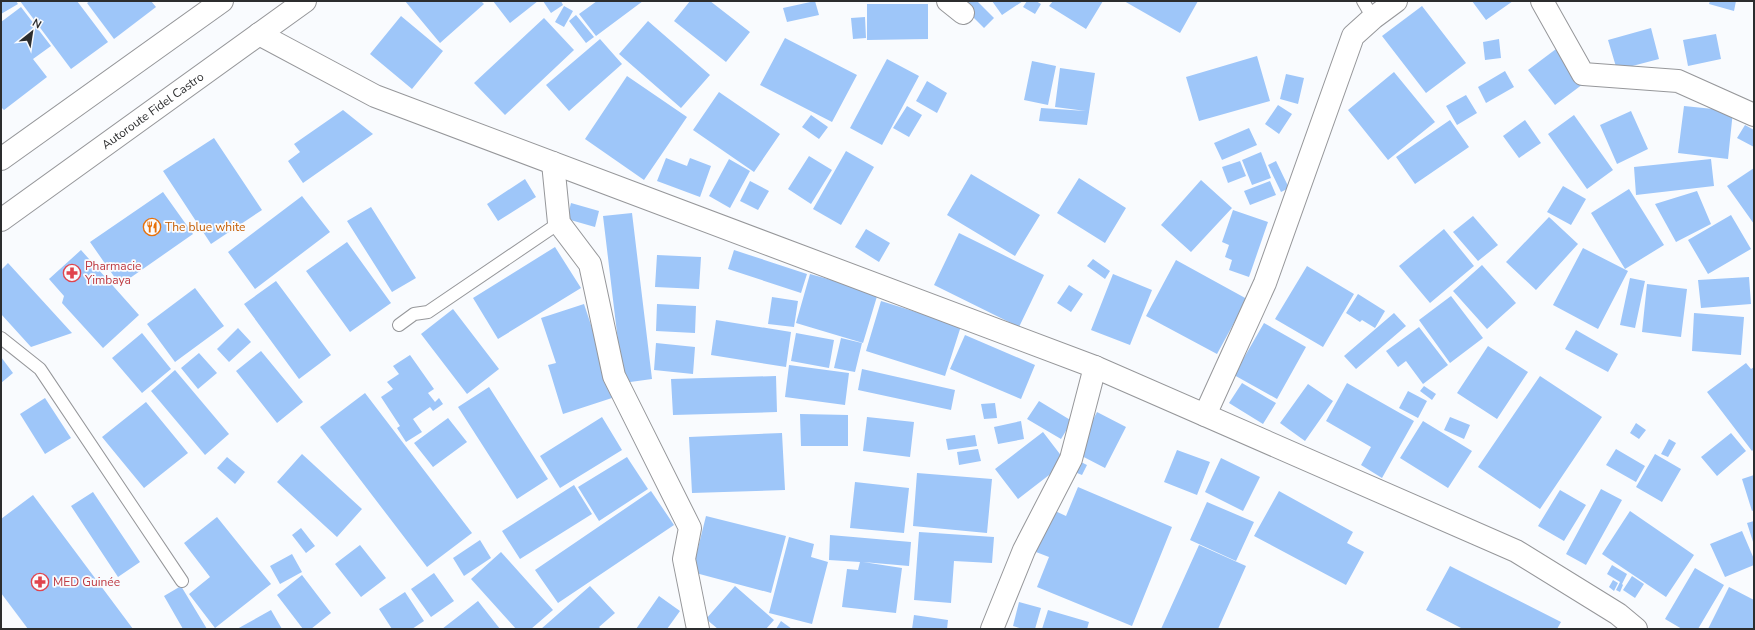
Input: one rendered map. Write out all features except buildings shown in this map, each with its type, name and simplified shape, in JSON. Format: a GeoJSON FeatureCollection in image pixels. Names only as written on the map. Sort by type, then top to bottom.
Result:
{"type":"FeatureCollection","features":[{"type":"Feature","properties":{"kind":"main road"},"geometry":{"type":"LineString","coordinates":[[2,156],[222,1]]}},
{"type":"Feature","properties":{"kind":"main road","name":"Autoroute Fidel Castro"},"geometry":{"type":"LineString","coordinates":[[1,220],[305,1]]}},
{"type":"Feature","properties":{"kind":"main road"},"geometry":{"type":"LineString","coordinates":[[1205,415],[1265,283],[1353,36],[1368,10],[1396,1]]}},
{"type":"Feature","properties":{"kind":"main road"},"geometry":{"type":"LineString","coordinates":[[1542,1],[1583,74],[1678,81],[1754,115]]}},
{"type":"Feature","properties":{"kind":"main road"},"geometry":{"type":"LineString","coordinates":[[259,34],[375,96],[1094,367],[1516,551],[1618,614],[1636,629]]}},
{"type":"Feature","properties":{"kind":"main road"},"geometry":{"type":"LineString","coordinates":[[552,163],[559,223],[590,264],[614,376],[690,528],[684,559],[698,629]]}},
{"type":"Feature","properties":{"kind":"main road"},"geometry":{"type":"LineString","coordinates":[[992,629],[1024,550],[1071,459],[1094,367]]}},
{"type":"Feature","properties":{"kind":"lane"},"geometry":{"type":"LineString","coordinates":[[399,325],[414,314],[428,312],[559,223]]}},
{"type":"Feature","properties":{"kind":"lane"},"geometry":{"type":"LineString","coordinates":[[1,338],[40,369],[182,581]]}},
{"type":"Feature","properties":{"kind":"place","name":"The blue white"},"geometry":{"type":"Point","coordinates":[152,227]}},
{"type":"Feature","properties":{"kind":"place","name":"Pharmacie Yimbaya"},"geometry":{"type":"Point","coordinates":[72,273]}},
{"type":"Feature","properties":{"kind":"place","name":"MED Guinée"},"geometry":{"type":"Point","coordinates":[40,582]}}]}
